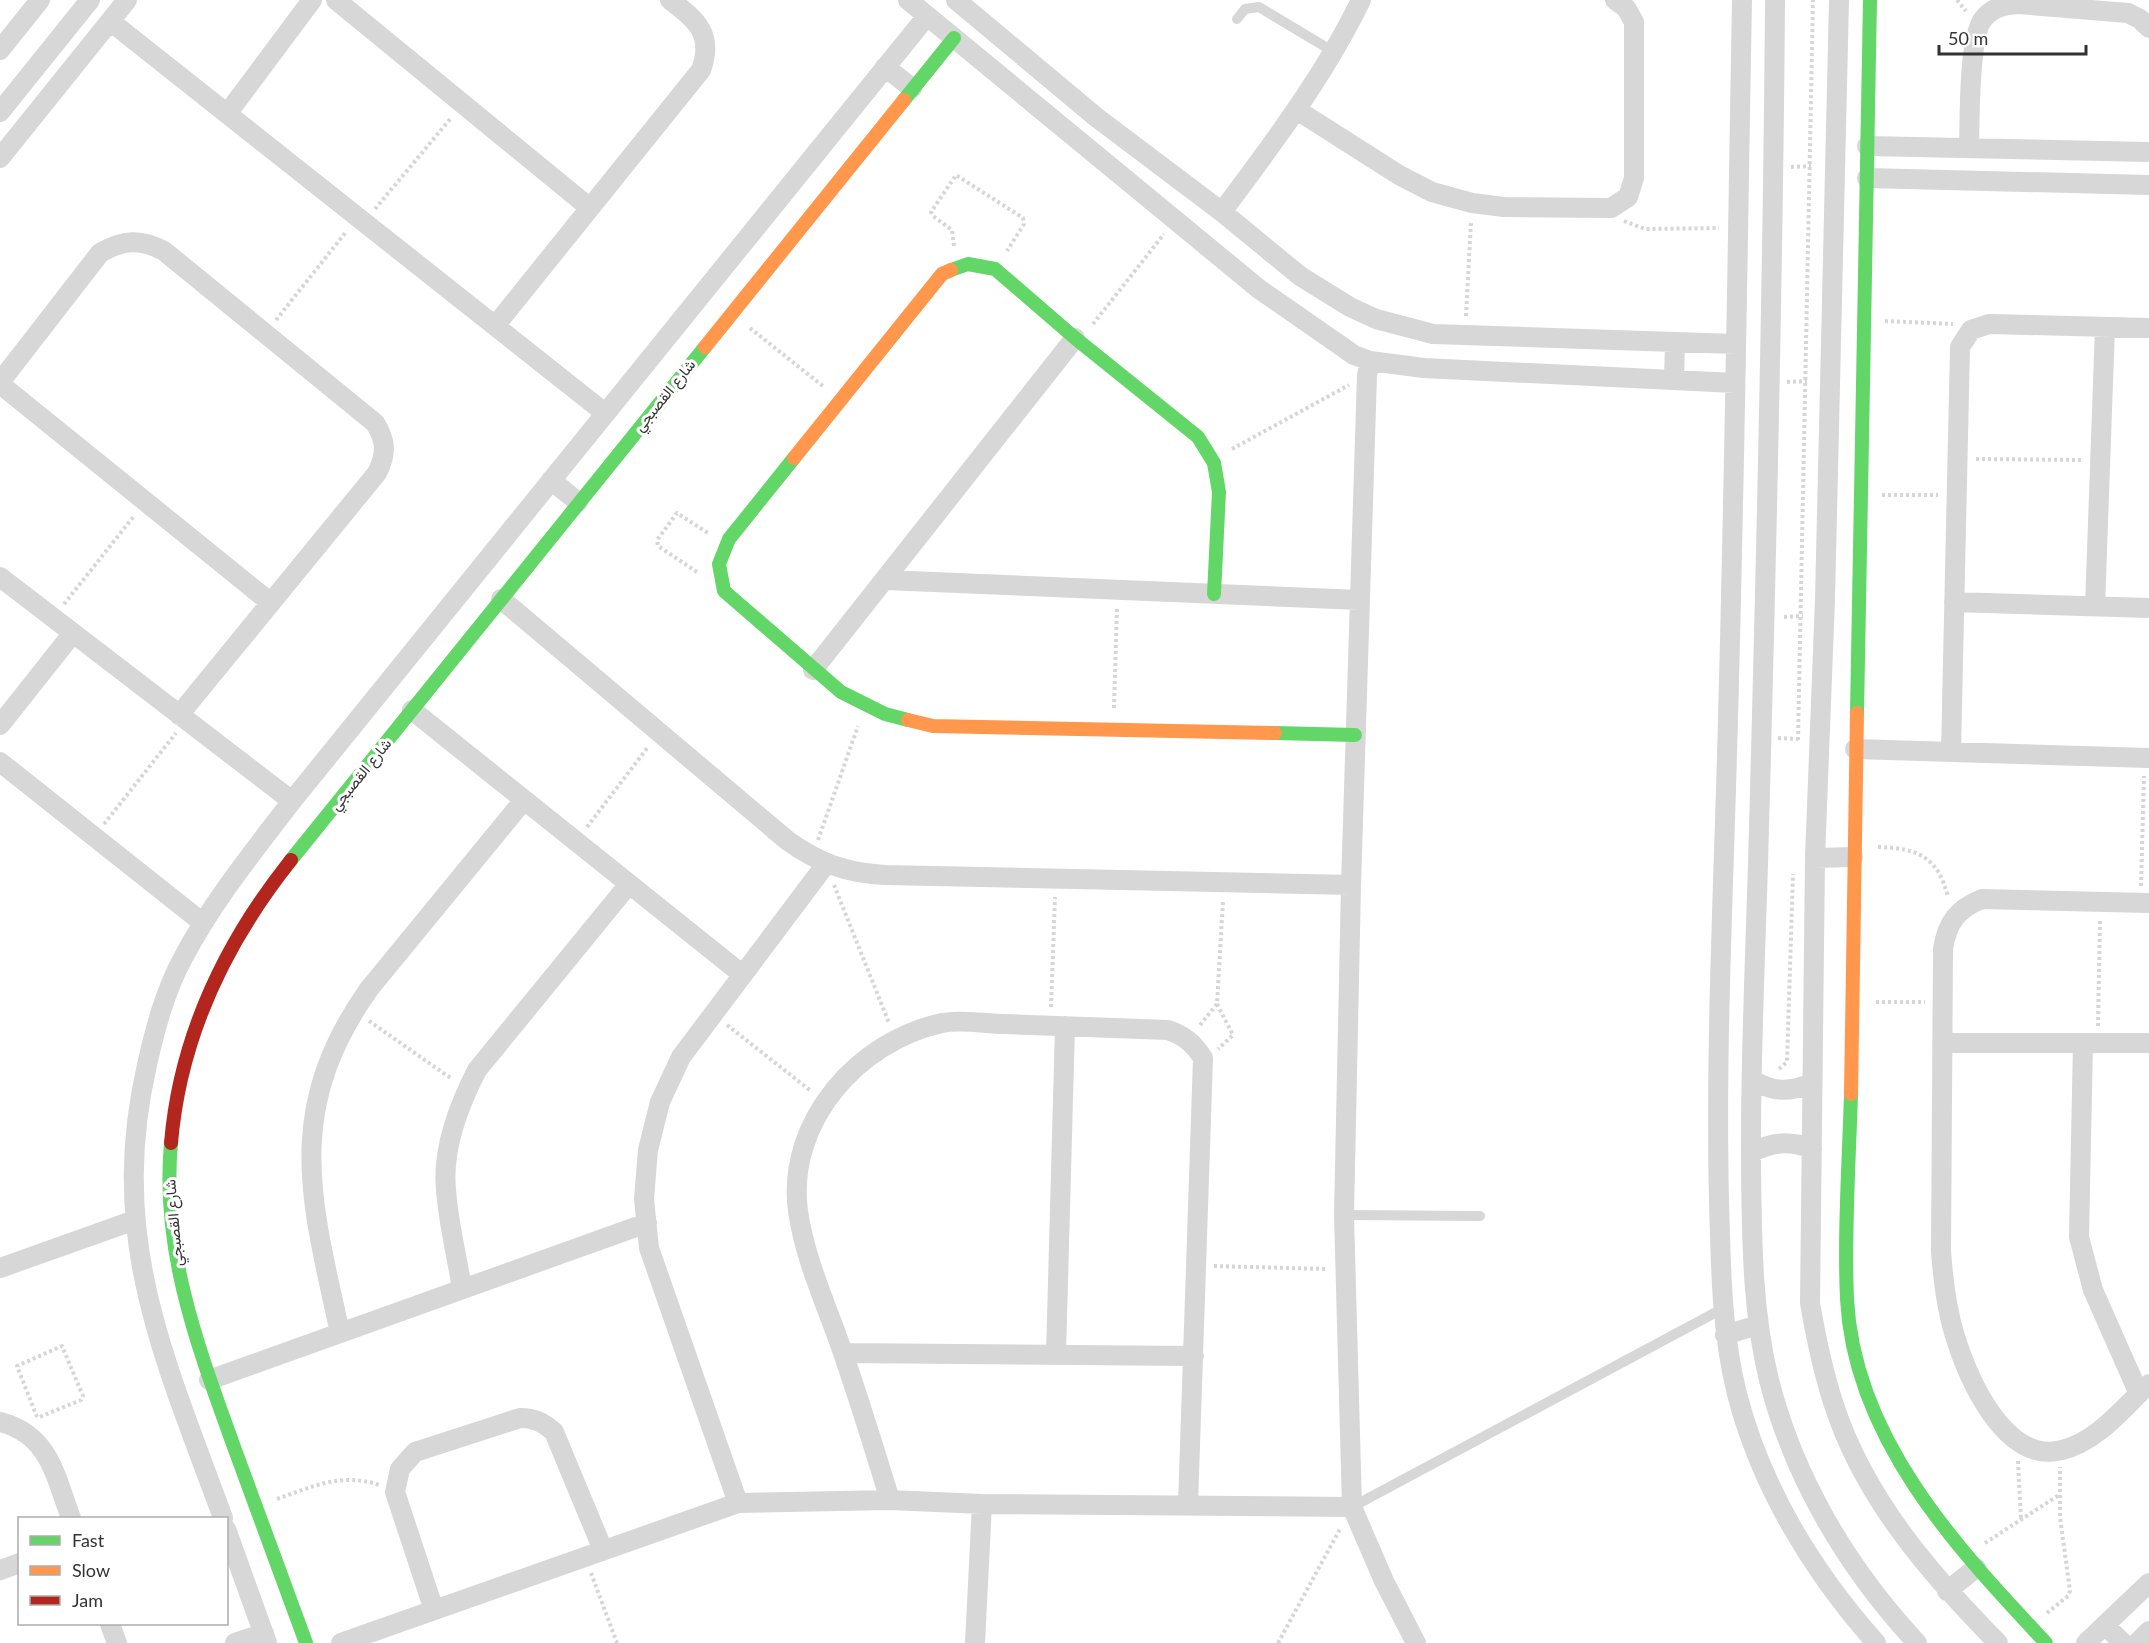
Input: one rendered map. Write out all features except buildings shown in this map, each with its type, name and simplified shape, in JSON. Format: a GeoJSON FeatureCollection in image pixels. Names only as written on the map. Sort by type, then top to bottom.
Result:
{"type":"FeatureCollection","features":[{"type":"Feature","properties":{"kind":"street"},"geometry":{"type":"LineString","coordinates":[[0,50],[40,0]]}},
{"type":"Feature","properties":{"kind":"street"},"geometry":{"type":"LineString","coordinates":[[0,112],[90,0]]}},
{"type":"Feature","properties":{"kind":"street"},"geometry":{"type":"LineString","coordinates":[[0,158],[127,0]]}},
{"type":"Feature","properties":{"kind":"street"},"geometry":{"type":"LineString","coordinates":[[227,114],[312,0]]}},
{"type":"Feature","properties":{"kind":"street"},"geometry":{"type":"LineString","coordinates":[[336,0],[590,208]]}},
{"type":"Feature","properties":{"kind":"street"},"geometry":{"type":"LineString","coordinates":[[495,326],[701,70],[705,58],[703,33],[696,22],[670,0]]}},
{"type":"Feature","properties":{"kind":"street"},"geometry":{"type":"LineString","coordinates":[[908,0],[1088,151],[1176,219],[1258,289],[1369,368],[1424,368],[1735,383]]}},
{"type":"Feature","properties":{"kind":"street"},"geometry":{"type":"LineString","coordinates":[[956,0],[1096,117],[1222,212],[1300,276],[1350,307],[1404,328],[1433,334],[1736,344]]}},
{"type":"Feature","properties":{"kind":"street"},"geometry":{"type":"LineString","coordinates":[[1222,212],[1297,110],[1334,52],[1361,0]]}},
{"type":"Feature","properties":{"kind":"street"},"geometry":{"type":"LineString","coordinates":[[1297,110],[1399,175],[1432,192],[1472,203],[1504,207],[1611,208],[1628,197],[1634,178],[1634,22],[1626,8],[1615,0]]}},
{"type":"Feature","properties":{"kind":"street"},"geometry":{"type":"LineString","coordinates":[[1742,0],[1727,765],[1717,1077],[1722,1309],[1725,1335],[1741,1407],[1758,1455],[1783,1512],[1814,1565],[1876,1643]]}},
{"type":"Feature","properties":{"kind":"street"},"geometry":{"type":"LineString","coordinates":[[1775,0],[1774,168],[1764,617],[1769,743],[1752,1080],[1752,1255],[1758,1324],[1769,1380],[1785,1431],[1805,1481],[1830,1529],[1885,1608],[1914,1642]]}},
{"type":"Feature","properties":{"kind":"street"},"geometry":{"type":"LineString","coordinates":[[1839,0],[1832,381],[1815,858],[1810,1303],[1821,1363],[1834,1408],[1875,1491],[1906,1539],[1947,1591],[1998,1643]]}},
{"type":"Feature","properties":{"kind":"street"},"geometry":{"type":"LineString","coordinates":[[1870,0],[1853,852],[1847,1300],[1857,1355],[1868,1395],[1885,1434],[1935,1517],[1971,1562],[2046,1643]]}},
{"type":"Feature","properties":{"kind":"street"},"geometry":{"type":"LineString","coordinates":[[1969,148],[1974,42],[1983,18],[1993,10],[2005,5],[2018,4],[2128,13],[2140,19],[2149,28]]}},
{"type":"Feature","properties":{"kind":"street"},"geometry":{"type":"LineString","coordinates":[[223,1517],[159,1342],[146,1295],[135,1220],[133,1149],[139,1099],[163,1006],[182,960],[227,886],[292,801],[927,16]]}},
{"type":"Feature","properties":{"kind":"street"},"geometry":{"type":"LineString","coordinates":[[110,21],[604,413]]}},
{"type":"Feature","properties":{"kind":"street","name":"شارع القصبجي"},"geometry":{"type":"LineString","coordinates":[[306,1643],[209,1380],[180,1290],[168,1200],[168,1154],[173,1108],[189,1042],[213,978],[234,938],[259,900],[954,38]]}},
{"type":"Feature","properties":{"kind":"street"},"geometry":{"type":"LineString","coordinates":[[885,67],[912,88]]}},
{"type":"Feature","properties":{"kind":"street"},"geometry":{"type":"LineString","coordinates":[[1837,69],[1869,69]]}},
{"type":"Feature","properties":{"kind":"street"},"geometry":{"type":"LineString","coordinates":[[1088,151],[1096,117]]}},
{"type":"Feature","properties":{"kind":"street"},"geometry":{"type":"LineString","coordinates":[[1867,146],[2149,152]]}},
{"type":"Feature","properties":{"kind":"street"},"geometry":{"type":"LineString","coordinates":[[1920,179],[1921,147]]}},
{"type":"Feature","properties":{"kind":"street"},"geometry":{"type":"LineString","coordinates":[[1739,169],[1774,168]]}},
{"type":"Feature","properties":{"kind":"street"},"geometry":{"type":"LineString","coordinates":[[1867,178],[2149,185]]}},
{"type":"Feature","properties":{"kind":"street"},"geometry":{"type":"LineString","coordinates":[[183,718],[271,603],[377,473],[384,461],[385,447],[382,434],[375,423],[164,251],[150,243],[133,241],[117,243],[100,253],[0,383],[271,603]]}},
{"type":"Feature","properties":{"kind":"street"},"geometry":{"type":"LineString","coordinates":[[1214,594],[1220,486],[1205,445],[1191,429],[1077,339],[995,269],[982,265],[954,267],[942,274],[726,545],[719,564],[724,591],[841,692],[885,714],[933,726],[1355,735]]}},
{"type":"Feature","properties":{"kind":"street"},"geometry":{"type":"LineString","coordinates":[[1951,752],[1960,347],[1971,330],[1989,324],[2149,328]]}},
{"type":"Feature","properties":{"kind":"street"},"geometry":{"type":"LineString","coordinates":[[2095,607],[2104,327]]}},
{"type":"Feature","properties":{"kind":"street"},"geometry":{"type":"LineString","coordinates":[[813,670],[1077,339]]}},
{"type":"Feature","properties":{"kind":"street"},"geometry":{"type":"LineString","coordinates":[[1674,380],[1675,343]]}},
{"type":"Feature","properties":{"kind":"street"},"geometry":{"type":"LineString","coordinates":[[1369,368],[1355,735],[1344,1215],[1352,1507],[1384,1581],[1416,1643]]}},
{"type":"Feature","properties":{"kind":"street"},"geometry":{"type":"LineString","coordinates":[[551,480],[578,502]]}},
{"type":"Feature","properties":{"kind":"street"},"geometry":{"type":"LineString","coordinates":[[0,577],[292,801]]}},
{"type":"Feature","properties":{"kind":"street"},"geometry":{"type":"LineString","coordinates":[[885,580],[1360,600]]}},
{"type":"Feature","properties":{"kind":"street"},"geometry":{"type":"LineString","coordinates":[[501,599],[659,732],[819,861],[859,874],[1351,885]]}},
{"type":"Feature","properties":{"kind":"street"},"geometry":{"type":"LineString","coordinates":[[1825,607],[1858,599]]}},
{"type":"Feature","properties":{"kind":"street"},"geometry":{"type":"LineString","coordinates":[[1954,602],[2149,608]]}},
{"type":"Feature","properties":{"kind":"street"},"geometry":{"type":"LineString","coordinates":[[0,725],[73,633]]}},
{"type":"Feature","properties":{"kind":"street"},"geometry":{"type":"LineString","coordinates":[[412,710],[743,975]]}},
{"type":"Feature","properties":{"kind":"street"},"geometry":{"type":"LineString","coordinates":[[1727,765],[1769,743]]}},
{"type":"Feature","properties":{"kind":"street"},"geometry":{"type":"LineString","coordinates":[[1855,749],[2147,757]]}},
{"type":"Feature","properties":{"kind":"street"},"geometry":{"type":"LineString","coordinates":[[0,762],[203,923]]}},
{"type":"Feature","properties":{"kind":"street"},"geometry":{"type":"LineString","coordinates":[[340,1333],[313,1206],[310,1155],[316,1104],[331,1056],[354,1011],[524,800]]}},
{"type":"Feature","properties":{"kind":"street"},"geometry":{"type":"LineString","coordinates":[[1815,858],[1853,852]]}},
{"type":"Feature","properties":{"kind":"street"},"geometry":{"type":"LineString","coordinates":[[738,1503],[649,1248],[644,1199],[648,1150],[660,1102],[681,1056],[743,975],[819,861]]}},
{"type":"Feature","properties":{"kind":"street"},"geometry":{"type":"LineString","coordinates":[[462,1289],[445,1187],[448,1154],[455,1121],[467,1090],[477,1070],[629,884]]}},
{"type":"Feature","properties":{"kind":"street"},"geometry":{"type":"LineString","coordinates":[[2091,1043],[2079,1237],[2093,1290],[2144,1389],[2082,1443],[2061,1451],[2038,1451],[2017,1443],[1998,1424],[1969,1371],[1954,1333],[1944,1292],[1941,1251],[1942,1002],[1945,932],[1953,917],[1966,905],[1983,899],[2145,903]]}},
{"type":"Feature","properties":{"kind":"street"},"geometry":{"type":"LineString","coordinates":[[890,1500],[843,1353],[807,1251],[798,1209],[800,1166],[813,1124],[826,1102],[835,1088],[865,1057],[895,1038],[944,1023],[1168,1030],[1183,1036],[1195,1045],[1203,1061],[1188,1505]]}},
{"type":"Feature","properties":{"kind":"street"},"geometry":{"type":"LineString","coordinates":[[1056,1355],[1058,1026]]}},
{"type":"Feature","properties":{"kind":"street"},"geometry":{"type":"LineString","coordinates":[[1942,1043],[2149,1043]]}},
{"type":"Feature","properties":{"kind":"street"},"geometry":{"type":"LineString","coordinates":[[1752,1080],[1766,1088],[1782,1091],[1797,1090],[1812,1083]]}},
{"type":"Feature","properties":{"kind":"street"},"geometry":{"type":"LineString","coordinates":[[1751,1153],[1765,1145],[1781,1142],[1796,1143],[1812,1149]]}},
{"type":"Feature","properties":{"kind":"street"},"geometry":{"type":"LineString","coordinates":[[0,1268],[135,1220]]}},
{"type":"Feature","properties":{"kind":"street"},"geometry":{"type":"LineString","coordinates":[[209,1380],[647,1223]]}},
{"type":"Feature","properties":{"kind":"street"},"geometry":{"type":"LineString","coordinates":[[1725,1335],[1758,1324]]}},
{"type":"Feature","properties":{"kind":"street"},"geometry":{"type":"LineString","coordinates":[[843,1353],[1194,1356]]}},
{"type":"Feature","properties":{"kind":"street"},"geometry":{"type":"LineString","coordinates":[[434,1610],[395,1492],[400,1469],[415,1452],[520,1418],[532,1418],[544,1423],[554,1432],[603,1551]]}},
{"type":"Feature","properties":{"kind":"street"},"geometry":{"type":"LineString","coordinates":[[8,1424],[33,1437],[46,1452],[71,1517]]}},
{"type":"Feature","properties":{"kind":"street"},"geometry":{"type":"LineString","coordinates":[[341,1643],[738,1503],[890,1500],[982,1504],[1352,1507]]}},
{"type":"Feature","properties":{"kind":"street"},"geometry":{"type":"LineString","coordinates":[[975,1643],[982,1504]]}},
{"type":"Feature","properties":{"kind":"street"},"geometry":{"type":"LineString","coordinates":[[228,1534],[266,1638],[235,1643]]}},
{"type":"Feature","properties":{"kind":"street"},"geometry":{"type":"LineString","coordinates":[[1947,1591],[1971,1562]]}},
{"type":"Feature","properties":{"kind":"street"},"geometry":{"type":"LineString","coordinates":[[0,1570],[18,1564]]}},
{"type":"Feature","properties":{"kind":"street"},"geometry":{"type":"LineString","coordinates":[[2086,1643],[2149,1583]]}},
{"type":"Feature","properties":{"kind":"street"},"geometry":{"type":"LineString","coordinates":[[111,1625],[117,1643]]}},
{"type":"Feature","properties":{"kind":"street"},"geometry":{"type":"LineString","coordinates":[[2105,1625],[2123,1643]]}},
{"type":"Feature","properties":{"kind":"street"},"geometry":{"type":"LineString","coordinates":[[2137,1643],[2149,1631]]}},
{"type":"Feature","properties":{"kind":"lane"},"geometry":{"type":"LineString","coordinates":[[1237,19],[1245,9],[1259,7],[1334,52]]}},
{"type":"Feature","properties":{"kind":"lane"},"geometry":{"type":"LineString","coordinates":[[1344,1215],[1480,1216]]}},
{"type":"Feature","properties":{"kind":"lane"},"geometry":{"type":"LineString","coordinates":[[1352,1507],[1722,1309]]}},
{"type":"Feature","properties":{"kind":"path"},"geometry":{"type":"LineString","coordinates":[[1798,749],[1813,0]]}},
{"type":"Feature","properties":{"kind":"path"},"geometry":{"type":"LineString","coordinates":[[265,333],[464,104]]}},
{"type":"Feature","properties":{"kind":"path"},"geometry":{"type":"LineString","coordinates":[[1774,168],[1835,164]]}},
{"type":"Feature","properties":{"kind":"path"},"geometry":{"type":"LineString","coordinates":[[954,267],[954,233],[931,212],[956,175],[1023,218],[1024,224],[995,269]]}},
{"type":"Feature","properties":{"kind":"path"},"geometry":{"type":"LineString","coordinates":[[1465,335],[1472,203]]}},
{"type":"Feature","properties":{"kind":"path"},"geometry":{"type":"LineString","coordinates":[[1611,208],[1620,219],[1646,229],[1738,228]]}},
{"type":"Feature","properties":{"kind":"path"},"geometry":{"type":"LineString","coordinates":[[1077,339],[1176,219]]}},
{"type":"Feature","properties":{"kind":"path"},"geometry":{"type":"LineString","coordinates":[[731,313],[840,400]]}},
{"type":"Feature","properties":{"kind":"path"},"geometry":{"type":"LineString","coordinates":[[1864,320],[1941,322],[1971,330]]}},
{"type":"Feature","properties":{"kind":"path"},"geometry":{"type":"LineString","coordinates":[[1212,459],[1369,368]]}},
{"type":"Feature","properties":{"kind":"path"},"geometry":{"type":"LineString","coordinates":[[1784,373],[1784,382],[1832,381]]}},
{"type":"Feature","properties":{"kind":"path"},"geometry":{"type":"LineString","coordinates":[[1957,458],[2100,460]]}},
{"type":"Feature","properties":{"kind":"path"},"geometry":{"type":"LineString","coordinates":[[1860,494],[1957,496]]}},
{"type":"Feature","properties":{"kind":"path"},"geometry":{"type":"LineString","coordinates":[[53,618],[146,502]]}},
{"type":"Feature","properties":{"kind":"path"},"geometry":{"type":"LineString","coordinates":[[724,591],[658,546],[657,540],[679,513],[726,545]]}},
{"type":"Feature","properties":{"kind":"path"},"geometry":{"type":"LineString","coordinates":[[1114,730],[1117,589]]}},
{"type":"Feature","properties":{"kind":"path"},"geometry":{"type":"LineString","coordinates":[[1764,617],[1802,616],[1825,607]]}},
{"type":"Feature","properties":{"kind":"path"},"geometry":{"type":"LineString","coordinates":[[866,705],[819,861],[895,1038]]}},
{"type":"Feature","properties":{"kind":"path"},"geometry":{"type":"LineString","coordinates":[[94,836],[183,718]]}},
{"type":"Feature","properties":{"kind":"path"},"geometry":{"type":"LineString","coordinates":[[576,841],[659,732]]}},
{"type":"Feature","properties":{"kind":"path"},"geometry":{"type":"LineString","coordinates":[[1769,743],[1820,739]]}},
{"type":"Feature","properties":{"kind":"path"},"geometry":{"type":"LineString","coordinates":[[2145,903],[2147,757]]}},
{"type":"Feature","properties":{"kind":"path"},"geometry":{"type":"LineString","coordinates":[[1853,852],[1904,847],[1924,856],[1942,875],[1953,917]]}},
{"type":"Feature","properties":{"kind":"path"},"geometry":{"type":"LineString","coordinates":[[1774,1068],[1782,1069],[1787,1062],[1793,872]]}},
{"type":"Feature","properties":{"kind":"path"},"geometry":{"type":"LineString","coordinates":[[1056,879],[1058,1026]]}},
{"type":"Feature","properties":{"kind":"path"},"geometry":{"type":"LineString","coordinates":[[1203,1061],[1233,1035],[1217,1004],[1224,883]]}},
{"type":"Feature","properties":{"kind":"path"},"geometry":{"type":"LineString","coordinates":[[2091,1043],[2101,901]]}},
{"type":"Feature","properties":{"kind":"path"},"geometry":{"type":"LineString","coordinates":[[1851,1002],[1942,1002]]}},
{"type":"Feature","properties":{"kind":"path"},"geometry":{"type":"LineString","coordinates":[[1183,1036],[1197,1028],[1217,1004]]}},
{"type":"Feature","properties":{"kind":"path"},"geometry":{"type":"LineString","coordinates":[[354,1011],[467,1090]]}},
{"type":"Feature","properties":{"kind":"path"},"geometry":{"type":"LineString","coordinates":[[713,1014],[826,1102]]}},
{"type":"Feature","properties":{"kind":"path"},"geometry":{"type":"LineString","coordinates":[[1196,1266],[1346,1269]]}},
{"type":"Feature","properties":{"kind":"path"},"geometry":{"type":"LineString","coordinates":[[8,1424],[37,1418],[81,1400],[83,1396],[62,1346],[20,1362],[16,1367],[37,1418]]}},
{"type":"Feature","properties":{"kind":"path"},"geometry":{"type":"LineString","coordinates":[[2017,1443],[2021,1520]]}},
{"type":"Feature","properties":{"kind":"path"},"geometry":{"type":"LineString","coordinates":[[2030,1627],[2068,1596],[2070,1591],[2060,1517],[2061,1451]]}},
{"type":"Feature","properties":{"kind":"path"},"geometry":{"type":"LineString","coordinates":[[256,1507],[333,1479],[355,1479],[395,1492]]}},
{"type":"Feature","properties":{"kind":"path"},"geometry":{"type":"LineString","coordinates":[[1971,1562],[2021,1520],[2060,1494]]}},
{"type":"Feature","properties":{"kind":"path"},"geometry":{"type":"LineString","coordinates":[[1278,1643],[1352,1507]]}},
{"type":"Feature","properties":{"kind":"path"},"geometry":{"type":"LineString","coordinates":[[585,1557],[617,1643]]}},
{"type":"Feature","properties":{"kind":"traffic: fast"},"geometry":{"type":"LineString","coordinates":[[1857,713],[1870,0]]}},
{"type":"Feature","properties":{"kind":"traffic: fast"},"geometry":{"type":"LineString","coordinates":[[904,100],[954,38]]}},
{"type":"Feature","properties":{"kind":"traffic: fast"},"geometry":{"type":"LineString","coordinates":[[951,270],[968,264],[995,269],[1075,338],[1198,437],[1214,463],[1219,492],[1214,594]]}},
{"type":"Feature","properties":{"kind":"traffic: fast"},"geometry":{"type":"LineString","coordinates":[[291,860],[705,347]]}},
{"type":"Feature","properties":{"kind":"traffic: fast"},"geometry":{"type":"LineString","coordinates":[[794,458],[729,539],[719,564],[724,591],[841,692],[885,714],[908,720]]}},
{"type":"Feature","properties":{"kind":"traffic: fast"},"geometry":{"type":"LineString","coordinates":[[1275,733],[1355,735]]}},
{"type":"Feature","properties":{"kind":"traffic: fast"},"geometry":{"type":"LineString","coordinates":[[1851,1094],[1846,1223],[1847,1299],[1854,1350],[1868,1398],[1889,1444],[1915,1487],[1945,1529],[2046,1643]]}},
{"type":"Feature","properties":{"kind":"traffic: fast"},"geometry":{"type":"LineString","coordinates":[[171,1143],[169,1183],[172,1222],[185,1298],[221,1410],[306,1643]]}},
{"type":"Feature","properties":{"kind":"traffic: slow"},"geometry":{"type":"LineString","coordinates":[[705,347],[904,100]]}},
{"type":"Feature","properties":{"kind":"traffic: slow"},"geometry":{"type":"LineString","coordinates":[[794,458],[942,274],[951,270]]}},
{"type":"Feature","properties":{"kind":"traffic: slow"},"geometry":{"type":"LineString","coordinates":[[1851,1094],[1857,713]]}},
{"type":"Feature","properties":{"kind":"traffic: slow"},"geometry":{"type":"LineString","coordinates":[[908,720],[933,726],[1275,733]]}},
{"type":"Feature","properties":{"kind":"traffic: jam"},"geometry":{"type":"LineString","coordinates":[[171,1143],[184,1065],[210,992],[246,924],[291,860]]}}]}
